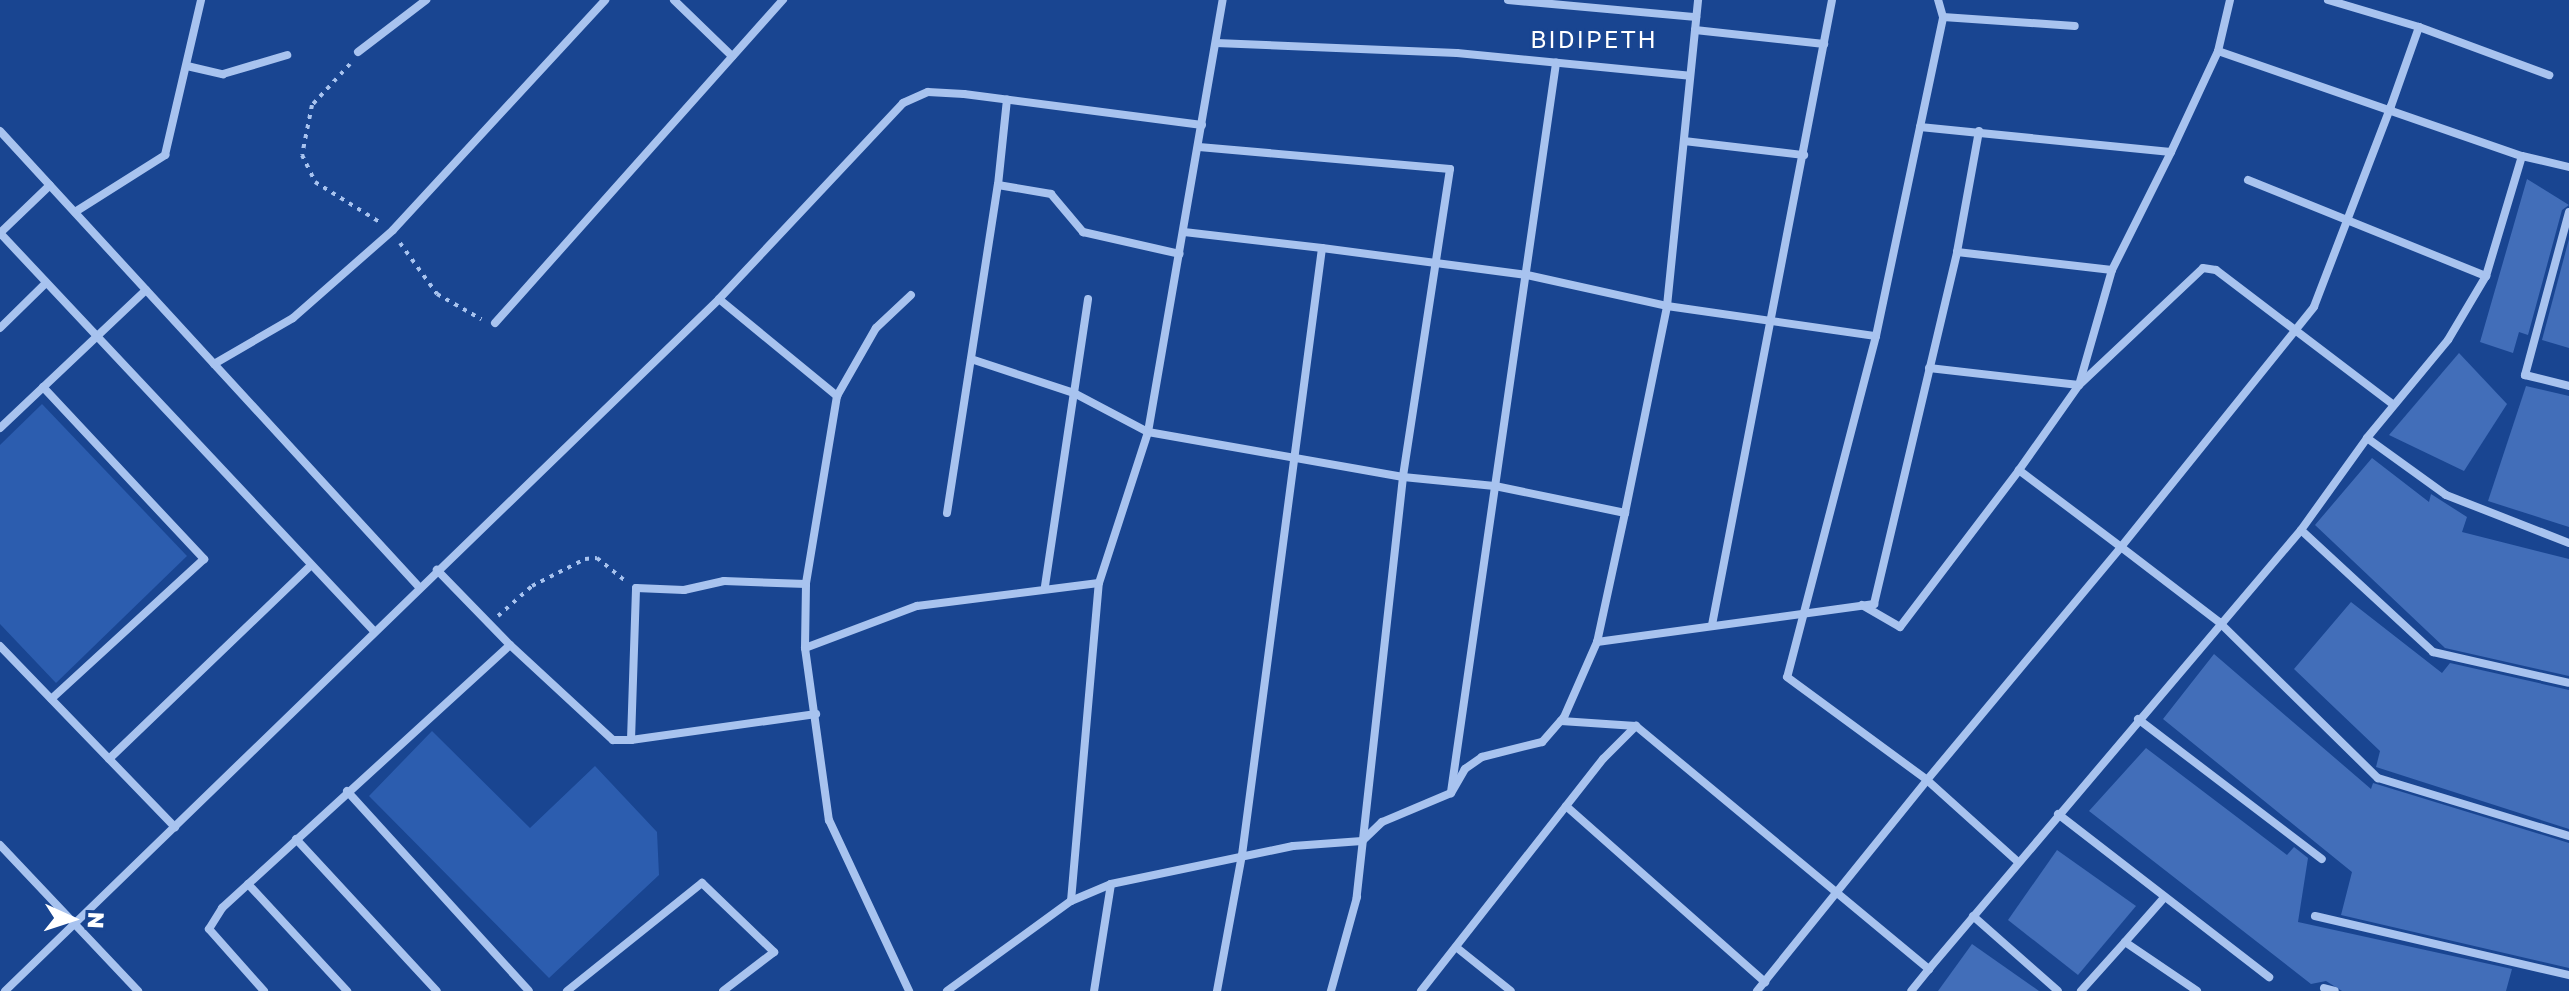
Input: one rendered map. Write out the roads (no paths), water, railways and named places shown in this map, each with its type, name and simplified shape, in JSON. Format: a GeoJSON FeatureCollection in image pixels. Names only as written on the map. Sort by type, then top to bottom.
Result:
{"type":"FeatureCollection","features":[{"type":"Feature","properties":{"kind":"street"},"geometry":{"type":"LineString","coordinates":[[75,212],[165,155],[201,0]]}},
{"type":"Feature","properties":{"kind":"street"},"geometry":{"type":"LineString","coordinates":[[358,52],[426,0]]}},
{"type":"Feature","properties":{"kind":"street"},"geometry":{"type":"LineString","coordinates":[[214,364],[293,318],[393,230],[605,0]]}},
{"type":"Feature","properties":{"kind":"street"},"geometry":{"type":"LineString","coordinates":[[674,0],[732,56]]}},
{"type":"Feature","properties":{"kind":"street"},"geometry":{"type":"LineString","coordinates":[[495,323],[783,0]]}},
{"type":"Feature","properties":{"kind":"street"},"geometry":{"type":"LineString","coordinates":[[1071,901],[1099,583],[1148,432],[1222,0]]}},
{"type":"Feature","properties":{"kind":"street"},"geometry":{"type":"LineString","coordinates":[[1508,0],[1696,17]]}},
{"type":"Feature","properties":{"kind":"street"},"geometry":{"type":"LineString","coordinates":[[947,991],[1071,901],[1111,884],[1242,855],[1362,841],[1382,822],[1451,793],[1465,769],[1482,757],[1542,742],[1561,721],[1597,642],[1667,306],[1698,0]]}},
{"type":"Feature","properties":{"kind":"street"},"geometry":{"type":"LineString","coordinates":[[1712,625],[1774,322],[1832,0]]}},
{"type":"Feature","properties":{"kind":"street"},"geometry":{"type":"LineString","coordinates":[[1938,0],[1943,17],[1876,336],[1787,677],[1927,780],[2018,862]]}},
{"type":"Feature","properties":{"kind":"street"},"geometry":{"type":"LineString","coordinates":[[2079,385],[2112,270],[2218,51],[2230,0]]}},
{"type":"Feature","properties":{"kind":"street"},"geometry":{"type":"LineString","coordinates":[[2328,0],[2419,27],[2549,75]]}},
{"type":"Feature","properties":{"kind":"street"},"geometry":{"type":"LineString","coordinates":[[1943,17],[2075,26]]}},
{"type":"Feature","properties":{"kind":"street"},"geometry":{"type":"LineString","coordinates":[[1757,991],[2314,307],[2419,27]]}},
{"type":"Feature","properties":{"kind":"street"},"geometry":{"type":"LineString","coordinates":[[1695,30],[1824,44]]}},
{"type":"Feature","properties":{"kind":"street"},"geometry":{"type":"LineString","coordinates":[[1216,43],[1556,63],[1690,76]]}},
{"type":"Feature","properties":{"kind":"street"},"geometry":{"type":"LineString","coordinates":[[2218,51],[2391,106],[2522,156],[2569,167]]}},
{"type":"Feature","properties":{"kind":"street"},"geometry":{"type":"LineString","coordinates":[[187,66],[223,74],[287,55]]}},
{"type":"Feature","properties":{"kind":"street"},"geometry":{"type":"LineString","coordinates":[[1451,793],[1556,63]]}},
{"type":"Feature","properties":{"kind":"street"},"geometry":{"type":"LineString","coordinates":[[5,991],[719,299],[903,103],[928,92],[1007,99],[1202,125]]}},
{"type":"Feature","properties":{"kind":"street"},"geometry":{"type":"LineString","coordinates":[[947,513],[998,185],[1007,99]]}},
{"type":"Feature","properties":{"kind":"street"},"geometry":{"type":"LineString","coordinates":[[1920,127],[2171,152]]}},
{"type":"Feature","properties":{"kind":"street"},"geometry":{"type":"LineString","coordinates":[[1597,642],[1874,604],[1957,252],[1979,131]]}},
{"type":"Feature","properties":{"kind":"street"},"geometry":{"type":"LineString","coordinates":[[0,132],[419,587]]}},
{"type":"Feature","properties":{"kind":"street"},"geometry":{"type":"LineString","coordinates":[[1684,141],[1804,155]]}},
{"type":"Feature","properties":{"kind":"street"},"geometry":{"type":"LineString","coordinates":[[1199,147],[1450,169],[1403,477],[1357,897],[1331,991]]}},
{"type":"Feature","properties":{"kind":"street"},"geometry":{"type":"LineString","coordinates":[[1911,991],[2219,622],[2301,530],[2367,438],[2448,340],[2486,276],[2522,156]]}},
{"type":"Feature","properties":{"kind":"street"},"geometry":{"type":"LineString","coordinates":[[2248,180],[2486,276]]}},
{"type":"Feature","properties":{"kind":"street"},"geometry":{"type":"LineString","coordinates":[[50,185],[0,233],[374,631]]}},
{"type":"Feature","properties":{"kind":"street"},"geometry":{"type":"LineString","coordinates":[[998,185],[1051,194],[1083,232],[1180,254]]}},
{"type":"Feature","properties":{"kind":"street"},"geometry":{"type":"LineString","coordinates":[[2569,212],[2525,375],[2569,386]]}},
{"type":"Feature","properties":{"kind":"street"},"geometry":{"type":"LineString","coordinates":[[1184,232],[1437,261],[1527,275],[1667,306],[1876,336]]}},
{"type":"Feature","properties":{"kind":"street"},"geometry":{"type":"LineString","coordinates":[[1217,991],[1242,855],[1322,248]]}},
{"type":"Feature","properties":{"kind":"street"},"geometry":{"type":"LineString","coordinates":[[1957,252],[2112,270]]}},
{"type":"Feature","properties":{"kind":"street"},"geometry":{"type":"LineString","coordinates":[[1862,605],[1900,627],[2079,385],[2203,268],[2216,270],[2296,327],[2394,405]]}},
{"type":"Feature","properties":{"kind":"street"},"geometry":{"type":"LineString","coordinates":[[0,328],[46,283]]}},
{"type":"Feature","properties":{"kind":"street"},"geometry":{"type":"LineString","coordinates":[[0,428],[146,290]]}},
{"type":"Feature","properties":{"kind":"street"},"geometry":{"type":"LineString","coordinates":[[909,991],[829,820],[805,648],[806,584],[837,396],[876,328],[911,295]]}},
{"type":"Feature","properties":{"kind":"street"},"geometry":{"type":"LineString","coordinates":[[719,299],[837,396]]}},
{"type":"Feature","properties":{"kind":"street"},"geometry":{"type":"LineString","coordinates":[[1045,586],[1088,299]]}},
{"type":"Feature","properties":{"kind":"street"},"geometry":{"type":"LineString","coordinates":[[971,359],[1074,393],[1148,432],[1403,477],[1495,486],[1625,513]]}},
{"type":"Feature","properties":{"kind":"street"},"geometry":{"type":"LineString","coordinates":[[1929,368],[2079,385]]}},
{"type":"Feature","properties":{"kind":"street"},"geometry":{"type":"LineString","coordinates":[[43,387],[204,559],[51,699]]}},
{"type":"Feature","properties":{"kind":"street"},"geometry":{"type":"LineString","coordinates":[[2367,438],[2446,495],[2569,543]]}},
{"type":"Feature","properties":{"kind":"street"},"geometry":{"type":"LineString","coordinates":[[2019,470],[2219,622],[2378,778],[2569,836]]}},
{"type":"Feature","properties":{"kind":"street"},"geometry":{"type":"LineString","coordinates":[[2301,530],[2433,652],[2569,683]]}},
{"type":"Feature","properties":{"kind":"street"},"geometry":{"type":"LineString","coordinates":[[109,759],[311,565]]}},
{"type":"Feature","properties":{"kind":"street"},"geometry":{"type":"LineString","coordinates":[[437,570],[510,645],[613,740],[816,714]]}},
{"type":"Feature","properties":{"kind":"street"},"geometry":{"type":"LineString","coordinates":[[631,740],[636,588],[684,590],[724,581],[806,584]]}},
{"type":"Feature","properties":{"kind":"street"},"geometry":{"type":"LineString","coordinates":[[805,648],[917,606],[1045,586],[1099,583]]}},
{"type":"Feature","properties":{"kind":"street"},"geometry":{"type":"LineString","coordinates":[[264,991],[209,929],[248,884],[510,645]]}},
{"type":"Feature","properties":{"kind":"street"},"geometry":{"type":"LineString","coordinates":[[0,646],[175,827]]}},
{"type":"Feature","properties":{"kind":"street"},"geometry":{"type":"LineString","coordinates":[[2138,719],[2322,859]]}},
{"type":"Feature","properties":{"kind":"street"},"geometry":{"type":"LineString","coordinates":[[1561,721],[1636,726],[1929,969]]}},
{"type":"Feature","properties":{"kind":"street"},"geometry":{"type":"LineString","coordinates":[[1421,991],[1566,806],[1636,726]]}},
{"type":"Feature","properties":{"kind":"street"},"geometry":{"type":"LineString","coordinates":[[347,791],[529,991]]}},
{"type":"Feature","properties":{"kind":"street"},"geometry":{"type":"LineString","coordinates":[[1566,806],[1765,982]]}},
{"type":"Feature","properties":{"kind":"street"},"geometry":{"type":"LineString","coordinates":[[2058,814],[2162,900],[2269,977]]}},
{"type":"Feature","properties":{"kind":"street"},"geometry":{"type":"LineString","coordinates":[[296,839],[437,991]]}},
{"type":"Feature","properties":{"kind":"street"},"geometry":{"type":"LineString","coordinates":[[0,845],[138,991]]}},
{"type":"Feature","properties":{"kind":"street"},"geometry":{"type":"LineString","coordinates":[[567,991],[702,883],[774,952],[723,991]]}},
{"type":"Feature","properties":{"kind":"street"},"geometry":{"type":"LineString","coordinates":[[248,884],[347,991]]}},
{"type":"Feature","properties":{"kind":"street"},"geometry":{"type":"LineString","coordinates":[[1094,991],[1111,884]]}},
{"type":"Feature","properties":{"kind":"street"},"geometry":{"type":"LineString","coordinates":[[2081,991],[2162,900]]}},
{"type":"Feature","properties":{"kind":"street"},"geometry":{"type":"LineString","coordinates":[[1973,916],[2058,991]]}},
{"type":"Feature","properties":{"kind":"street"},"geometry":{"type":"LineString","coordinates":[[2315,916],[2569,975]]}},
{"type":"Feature","properties":{"kind":"street"},"geometry":{"type":"LineString","coordinates":[[2125,942],[2197,991]]}},
{"type":"Feature","properties":{"kind":"street"},"geometry":{"type":"LineString","coordinates":[[1456,947],[1511,991]]}},
{"type":"Feature","properties":{"kind":"street"},"geometry":{"type":"LineString","coordinates":[[2324,988],[2335,991]]}},
{"type":"Feature","properties":{"kind":"district","name":"BIDIPETH"},"geometry":{"type":"Point","coordinates":[1594,39]}}]}
